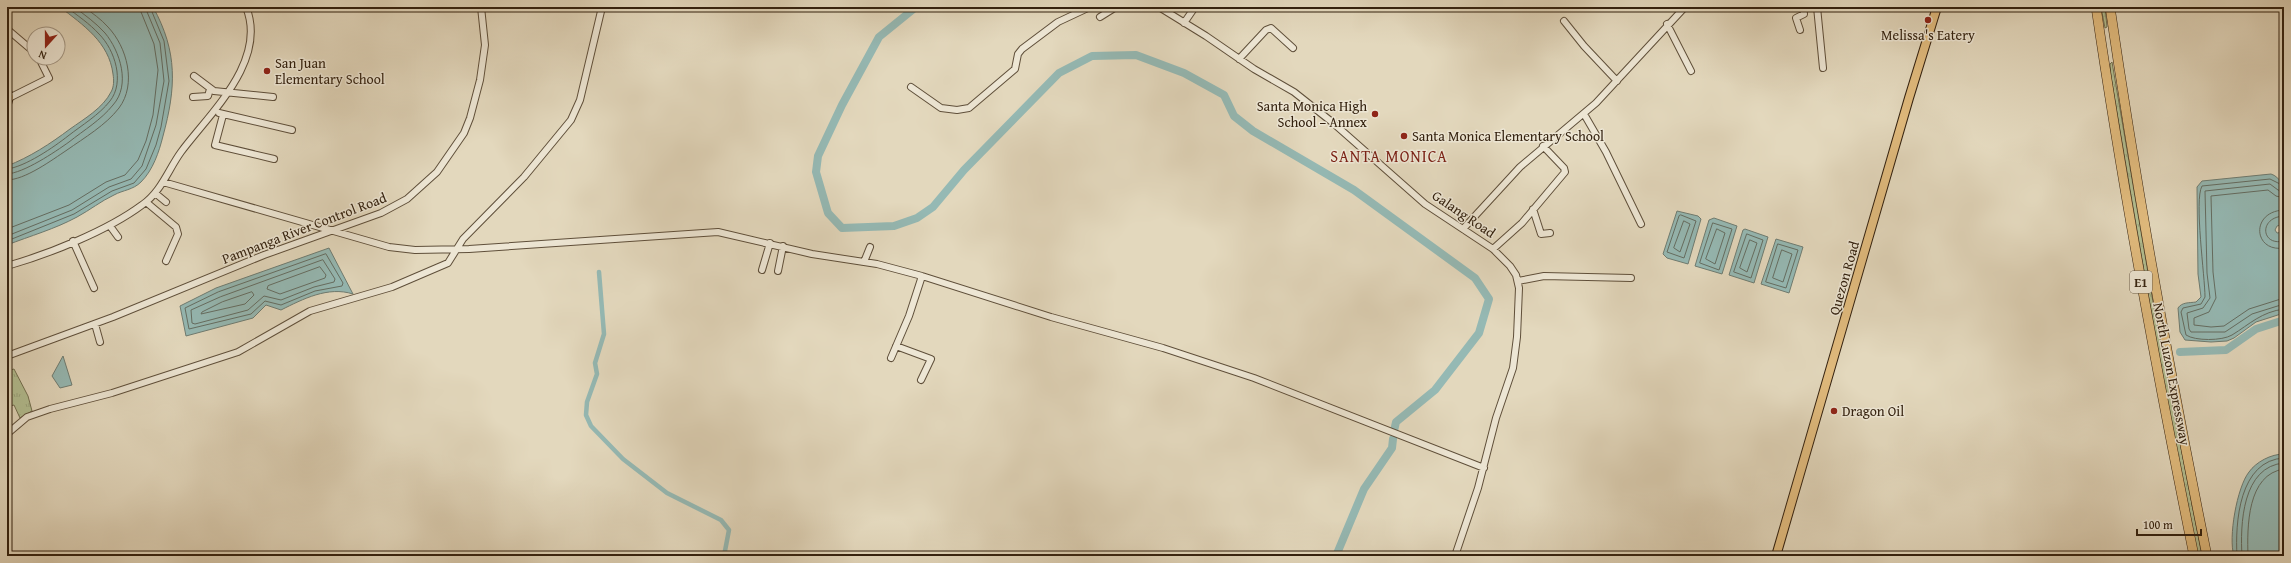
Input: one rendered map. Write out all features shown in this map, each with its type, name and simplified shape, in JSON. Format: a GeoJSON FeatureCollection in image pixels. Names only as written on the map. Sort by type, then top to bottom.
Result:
{"type":"FeatureCollection","features":[{"type":"Feature","properties":{"kind":"highway","name":"North Luzon Expressway"},"geometry":{"type":"LineString","coordinates":[[2096,7],[2131,229],[2165,415],[2194,556]]}},
{"type":"Feature","properties":{"kind":"highway","name":"North Luzon Expressway"},"geometry":{"type":"LineString","coordinates":[[2110,7],[2122,89],[2178,412],[2207,556]]}},
{"type":"Feature","properties":{"kind":"highway"},"geometry":{"type":"LineString","coordinates":[[2113,7],[2122,74],[2122,89]]}},
{"type":"Feature","properties":{"kind":"main road","name":"Quezon Road"},"geometry":{"type":"LineString","coordinates":[[1776,556],[1909,98],[1938,7]]}},
{"type":"Feature","properties":{"kind":"street"},"geometry":{"type":"LineString","coordinates":[[7,266],[110,226],[146,202],[155,193],[180,154],[214,112],[239,74],[246,57],[250,24],[246,7]]}},
{"type":"Feature","properties":{"kind":"street","name":"Pampanga River Control Road"},"geometry":{"type":"LineString","coordinates":[[7,356],[95,324],[203,279],[381,213],[407,199],[434,176],[465,131],[480,80],[485,45],[481,7]]}},
{"type":"Feature","properties":{"kind":"street"},"geometry":{"type":"LineString","coordinates":[[7,434],[27,417],[50,408],[112,393],[238,352],[310,311],[392,287],[448,263],[463,239],[495,208],[543,155],[571,120],[580,100],[602,7]]}},
{"type":"Feature","properties":{"kind":"street"},"geometry":{"type":"LineString","coordinates":[[911,88],[941,108],[957,110],[969,108],[1015,69],[1018,54],[1022,49],[1058,22],[1090,7]]}},
{"type":"Feature","properties":{"kind":"street"},"geometry":{"type":"LineString","coordinates":[[1100,17],[1116,7]]}},
{"type":"Feature","properties":{"kind":"street","name":"Galang Road"},"geometry":{"type":"LineString","coordinates":[[1159,7],[1239,59],[1294,92],[1332,122],[1425,204],[1493,249],[1510,266],[1518,281]]}},
{"type":"Feature","properties":{"kind":"street"},"geometry":{"type":"LineString","coordinates":[[1184,23],[1195,7]]}},
{"type":"Feature","properties":{"kind":"street"},"geometry":{"type":"LineString","coordinates":[[1463,228],[1502,184],[1543,146],[1584,114],[1617,81],[1667,24],[1685,7]]}},
{"type":"Feature","properties":{"kind":"street"},"geometry":{"type":"LineString","coordinates":[[1800,30],[1796,18],[1804,14],[1803,7]]}},
{"type":"Feature","properties":{"kind":"street"},"geometry":{"type":"LineString","coordinates":[[1817,7],[1823,68]]}},
{"type":"Feature","properties":{"kind":"street"},"geometry":{"type":"LineString","coordinates":[[1564,21],[1584,46],[1617,81]]}},
{"type":"Feature","properties":{"kind":"street"},"geometry":{"type":"LineString","coordinates":[[1667,24],[1691,71]]}},
{"type":"Feature","properties":{"kind":"street"},"geometry":{"type":"LineString","coordinates":[[1239,59],[1266,30],[1271,28],[1293,48]]}},
{"type":"Feature","properties":{"kind":"street"},"geometry":{"type":"LineString","coordinates":[[7,29],[26,45]]}},
{"type":"Feature","properties":{"kind":"street"},"geometry":{"type":"LineString","coordinates":[[8,98],[49,78],[43,66]]}},
{"type":"Feature","properties":{"kind":"street"},"geometry":{"type":"LineString","coordinates":[[194,76],[210,89],[227,93],[273,97]]}},
{"type":"Feature","properties":{"kind":"street"},"geometry":{"type":"LineString","coordinates":[[193,97],[208,96],[210,89]]}},
{"type":"Feature","properties":{"kind":"street"},"geometry":{"type":"LineString","coordinates":[[214,112],[292,130]]}},
{"type":"Feature","properties":{"kind":"street"},"geometry":{"type":"LineString","coordinates":[[1584,114],[1606,152],[1641,224]]}},
{"type":"Feature","properties":{"kind":"street"},"geometry":{"type":"LineString","coordinates":[[223,115],[215,145],[274,159]]}},
{"type":"Feature","properties":{"kind":"street"},"geometry":{"type":"LineString","coordinates":[[1493,249],[1533,210],[1565,172],[1564,168],[1543,146]]}},
{"type":"Feature","properties":{"kind":"street"},"geometry":{"type":"LineString","coordinates":[[163,182],[393,248],[415,250],[456,249],[718,232],[812,254],[864,262],[922,276],[1051,317],[1164,348],[1254,378],[1484,468]]}},
{"type":"Feature","properties":{"kind":"street"},"geometry":{"type":"LineString","coordinates":[[155,193],[166,202]]}},
{"type":"Feature","properties":{"kind":"street"},"geometry":{"type":"LineString","coordinates":[[146,202],[176,227],[178,234],[166,261]]}},
{"type":"Feature","properties":{"kind":"street"},"geometry":{"type":"LineString","coordinates":[[1533,210],[1541,234],[1550,233]]}},
{"type":"Feature","properties":{"kind":"street"},"geometry":{"type":"LineString","coordinates":[[110,226],[118,238]]}},
{"type":"Feature","properties":{"kind":"street"},"geometry":{"type":"LineString","coordinates":[[73,241],[94,288]]}},
{"type":"Feature","properties":{"kind":"street"},"geometry":{"type":"LineString","coordinates":[[762,270],[770,243]]}},
{"type":"Feature","properties":{"kind":"street"},"geometry":{"type":"LineString","coordinates":[[778,271],[783,246]]}},
{"type":"Feature","properties":{"kind":"street"},"geometry":{"type":"LineString","coordinates":[[864,262],[870,247]]}},
{"type":"Feature","properties":{"kind":"street"},"geometry":{"type":"LineString","coordinates":[[891,358],[922,276]]}},
{"type":"Feature","properties":{"kind":"street"},"geometry":{"type":"LineString","coordinates":[[1455,556],[1484,468],[1496,418],[1513,368],[1517,337],[1518,281],[1544,276],[1630,278]]}},
{"type":"Feature","properties":{"kind":"street"},"geometry":{"type":"LineString","coordinates":[[95,324],[100,342]]}},
{"type":"Feature","properties":{"kind":"street"},"geometry":{"type":"LineString","coordinates":[[896,346],[931,359],[921,380]]}},
{"type":"Feature","properties":{"kind":"green space"},"geometry":{"type":"Polygon","coordinates":[[[2101,7],[2105,7],[2107,27],[2105,28],[2101,7]]]}},
{"type":"Feature","properties":{"kind":"green space"},"geometry":{"type":"Polygon","coordinates":[[[2112,62],[2154,308],[2202,556],[2197,556],[2163,377],[2111,77],[2110,64],[2112,62]]]}},
{"type":"Feature","properties":{"kind":"green space"},"geometry":{"type":"Polygon","coordinates":[[[14,369],[28,396],[32,411],[20,418],[14,405],[7,407],[7,371],[14,369]]]}},
{"type":"Feature","properties":{"kind":"water"},"geometry":{"type":"Polygon","coordinates":[[[60,7],[153,7],[167,39],[171,55],[172,86],[167,119],[155,160],[149,172],[138,185],[109,197],[69,221],[7,245],[7,166],[40,150],[87,117],[108,98],[113,88],[114,79],[111,63],[101,43],[94,35],[60,7]]]}},
{"type":"Feature","properties":{"kind":"water"},"geometry":{"type":"Polygon","coordinates":[[[2271,174],[2277,177],[2281,182],[2285,203],[2284,224],[2277,226],[2275,230],[2277,233],[2284,232],[2284,313],[2256,322],[2234,338],[2227,341],[2211,342],[2185,340],[2180,332],[2178,308],[2184,304],[2196,302],[2201,297],[2198,274],[2197,187],[2202,181],[2271,174]]]}},
{"type":"Feature","properties":{"kind":"water"},"geometry":{"type":"Polygon","coordinates":[[[1677,211],[1698,216],[1701,219],[1688,264],[1667,258],[1663,254],[1677,211]]]}},
{"type":"Feature","properties":{"kind":"water"},"geometry":{"type":"Polygon","coordinates":[[[1714,218],[1737,226],[1722,274],[1695,266],[1709,220],[1714,218]]]}},
{"type":"Feature","properties":{"kind":"water"},"geometry":{"type":"Polygon","coordinates":[[[1745,229],[1768,237],[1754,283],[1729,275],[1743,230],[1745,229]]]}},
{"type":"Feature","properties":{"kind":"water"},"geometry":{"type":"Polygon","coordinates":[[[1776,239],[1803,247],[1789,293],[1761,284],[1776,239]]]}},
{"type":"Feature","properties":{"kind":"water"},"geometry":{"type":"Polygon","coordinates":[[[329,248],[353,294],[334,292],[316,295],[281,310],[266,305],[253,318],[186,336],[180,306],[216,288],[329,248]]]}},
{"type":"Feature","properties":{"kind":"water"},"geometry":{"type":"Polygon","coordinates":[[[63,356],[72,385],[60,388],[52,376],[63,356]]]}},
{"type":"Feature","properties":{"kind":"water"},"geometry":{"type":"Polygon","coordinates":[[[2284,454],[2284,556],[2234,556],[2232,548],[2233,525],[2237,500],[2245,479],[2252,468],[2260,462],[2274,455],[2284,454]]]}},
{"type":"Feature","properties":{"kind":"waterway"},"geometry":{"type":"LineString","coordinates":[[916,7],[879,37],[842,105],[818,156],[816,172],[828,213],[842,228],[894,226],[917,218],[933,207],[964,170],[1059,73],[1092,56],[1136,55],[1184,73],[1224,95],[1234,116],[1253,131],[1354,190],[1475,278],[1489,299],[1479,333],[1435,390],[1396,422],[1394,431]]}},
{"type":"Feature","properties":{"kind":"waterway"},"geometry":{"type":"LineString","coordinates":[[599,272],[604,334],[595,363],[597,374],[587,402],[586,415],[591,426],[623,459],[667,493],[721,520],[729,530],[724,556]]}},
{"type":"Feature","properties":{"kind":"waterway"},"geometry":{"type":"LineString","coordinates":[[2180,352],[2226,350],[2256,329],[2284,320]]}},
{"type":"Feature","properties":{"kind":"waterway"},"geometry":{"type":"LineString","coordinates":[[1336,556],[1364,489],[1392,448],[1393,439]]}},
{"type":"Feature","properties":{"kind":"place","name":"Melissa's Eatery"},"geometry":{"type":"Point","coordinates":[1928,20]}},
{"type":"Feature","properties":{"kind":"place","name":"San Juan Elementary School"},"geometry":{"type":"Point","coordinates":[267,71]}},
{"type":"Feature","properties":{"kind":"place","name":"Santa Monica High School – Annex"},"geometry":{"type":"Point","coordinates":[1375,114]}},
{"type":"Feature","properties":{"kind":"place","name":"Santa Monica Elementary School"},"geometry":{"type":"Point","coordinates":[1404,136]}},
{"type":"Feature","properties":{"kind":"place","name":"Dragon Oil"},"geometry":{"type":"Point","coordinates":[1834,411]}},
{"type":"Feature","properties":{"kind":"district","name":"SANTA MONICA"},"geometry":{"type":"Point","coordinates":[1389,156]}}]}
